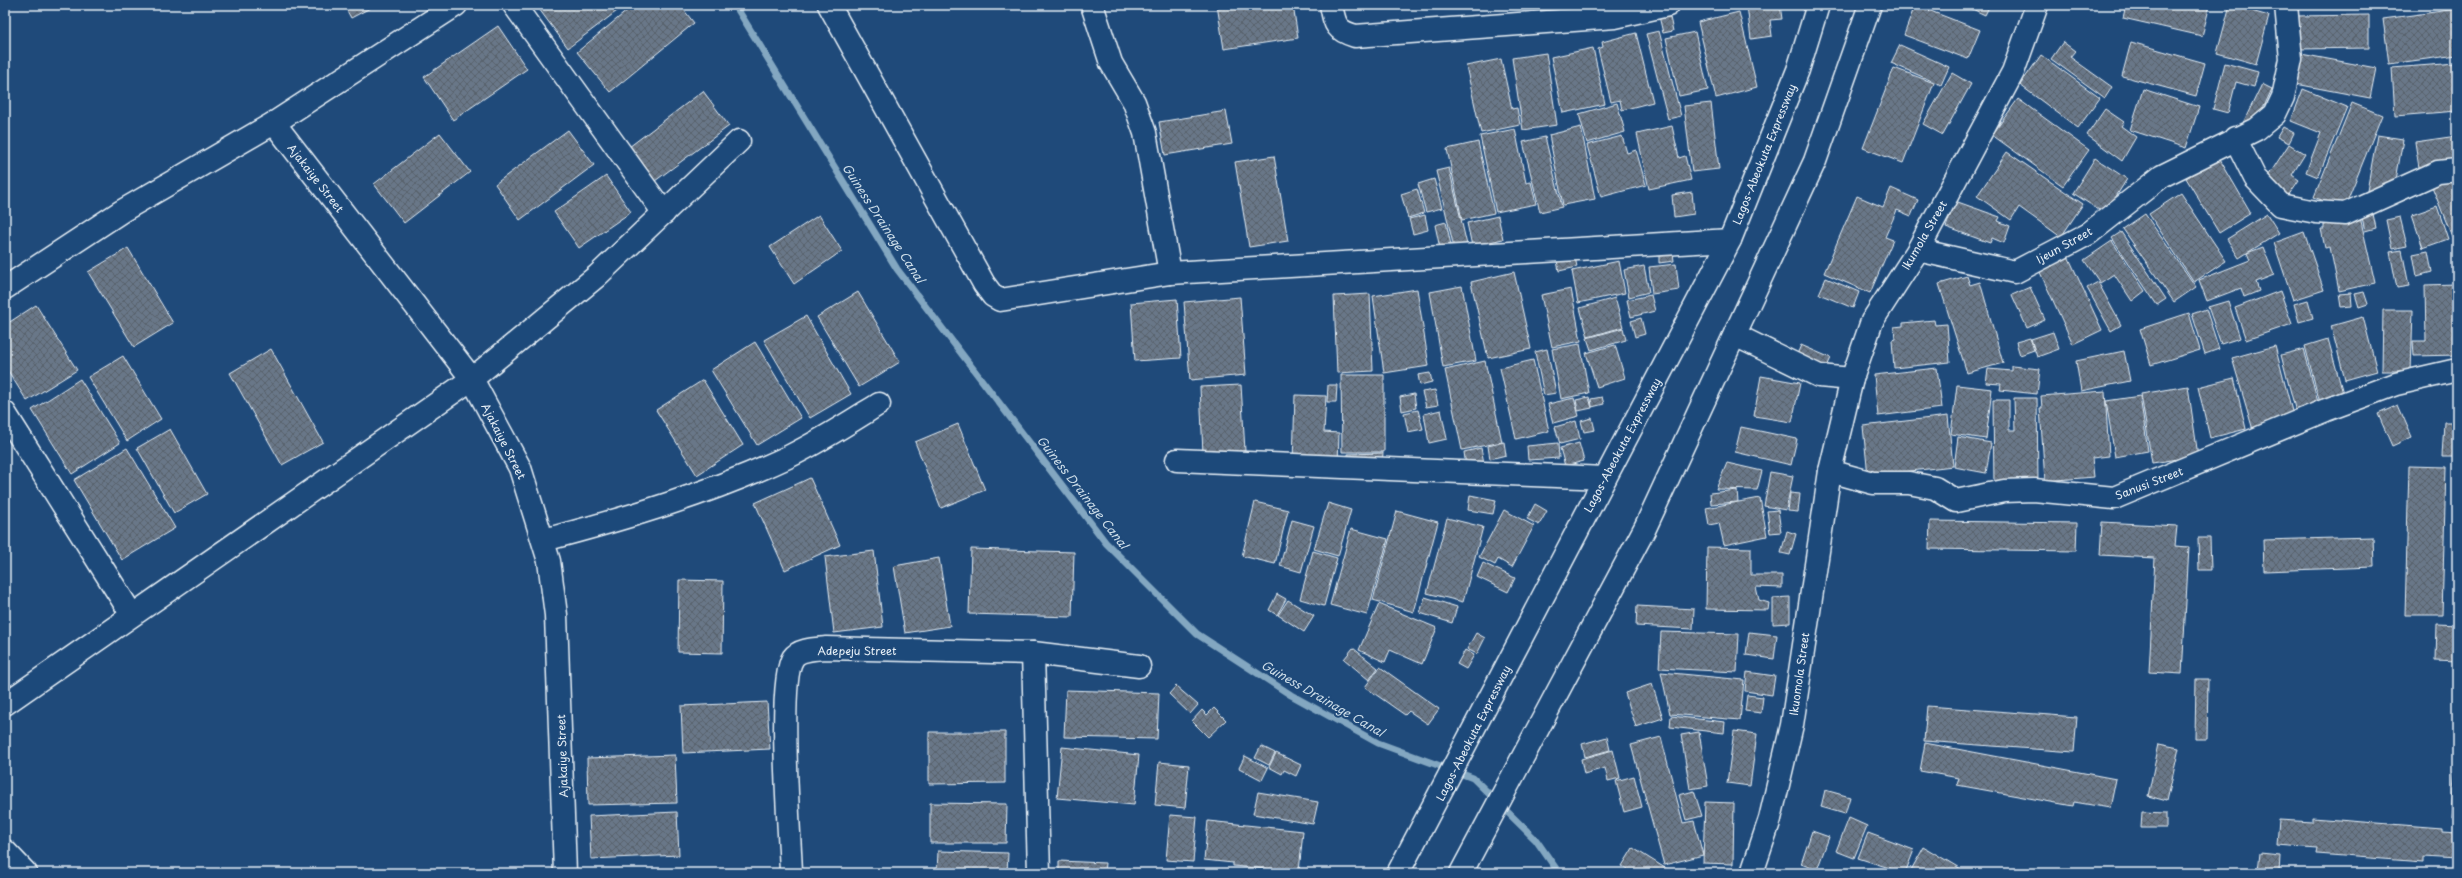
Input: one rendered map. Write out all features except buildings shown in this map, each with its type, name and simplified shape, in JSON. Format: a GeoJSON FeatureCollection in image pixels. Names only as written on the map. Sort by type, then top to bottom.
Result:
{"type":"FeatureCollection","features":[{"type":"Feature","properties":{"kind":"main road"},"geometry":{"type":"LineString","coordinates":[[5,288],[122,211],[274,123],[456,5]]}},
{"type":"Feature","properties":{"kind":"main road"},"geometry":{"type":"LineString","coordinates":[[514,5],[664,213]]}},
{"type":"Feature","properties":{"kind":"main road"},"geometry":{"type":"LineString","coordinates":[[829,5],[984,284],[993,296],[1000,300],[1015,299],[1170,273],[1730,240]]}},
{"type":"Feature","properties":{"kind":"main road"},"geometry":{"type":"LineString","coordinates":[[1092,5],[1111,63],[1134,102],[1145,133],[1170,273]]}},
{"type":"Feature","properties":{"kind":"main road"},"geometry":{"type":"LineString","coordinates":[[1331,5],[1335,23],[1342,32],[1355,36],[1668,5]]}},
{"type":"Feature","properties":{"kind":"main road","name":"Lagos-Abeokuta Expressway"},"geometry":{"type":"LineString","coordinates":[[1398,873],[1474,731],[1730,240],[1798,70],[1818,5]]}},
{"type":"Feature","properties":{"kind":"main road"},"geometry":{"type":"LineString","coordinates":[[1461,873],[1645,528],[1815,161],[1870,5]]}},
{"type":"Feature","properties":{"kind":"main road","name":"Ikumola Street"},"geometry":{"type":"LineString","coordinates":[[1830,471],[1852,379],[1872,322],[1918,250],[2013,72],[2037,5]]}},
{"type":"Feature","properties":{"kind":"main road","name":"Ijeun Street"},"geometry":{"type":"LineString","coordinates":[[1918,250],[2015,272],[2088,234],[2162,176],[2235,138],[2257,129],[2275,114],[2283,97],[2291,59],[2286,5]]}},
{"type":"Feature","properties":{"kind":"main road","name":"Ajakaiye Street"},"geometry":{"type":"LineString","coordinates":[[274,123],[472,378],[520,468],[544,540],[549,561],[556,615],[565,873]]}},
{"type":"Feature","properties":{"kind":"main road"},"geometry":{"type":"LineString","coordinates":[[2235,138],[2254,178],[2281,205],[2316,212],[2344,214],[2438,172],[2457,170]]}},
{"type":"Feature","properties":{"kind":"main road"},"geometry":{"type":"LineString","coordinates":[[5,704],[472,378],[597,276],[739,141]]}},
{"type":"Feature","properties":{"kind":"main road"},"geometry":{"type":"LineString","coordinates":[[1735,335],[1819,376],[1852,379]]}},
{"type":"Feature","properties":{"kind":"main road","name":"Sanusi Street"},"geometry":{"type":"LineString","coordinates":[[1830,471],[1874,483],[1909,483],[1935,488],[1956,502],[2004,491],[2034,490],[2114,498],[2340,405],[2396,384],[2457,370]]}},
{"type":"Feature","properties":{"kind":"main road"},"geometry":{"type":"LineString","coordinates":[[544,540],[599,525],[711,489],[791,456],[879,404]]}},
{"type":"Feature","properties":{"kind":"main road"},"geometry":{"type":"LineString","coordinates":[[5,413],[132,615]]}},
{"type":"Feature","properties":{"kind":"main road"},"geometry":{"type":"LineString","coordinates":[[1177,460],[1605,478]]}},
{"type":"Feature","properties":{"kind":"main road","name":"Ikuomola Street"},"geometry":{"type":"LineString","coordinates":[[1752,873],[1770,819],[1792,725],[1830,471]]}},
{"type":"Feature","properties":{"kind":"main road","name":"Adepeju Street"},"geometry":{"type":"LineString","coordinates":[[791,873],[784,700],[789,665],[794,657],[801,652],[826,648],[1033,652],[1140,666]]}},
{"type":"Feature","properties":{"kind":"main road"},"geometry":{"type":"LineString","coordinates":[[1033,652],[1039,873]]}},
{"type":"Feature","properties":{"kind":"main road"},"geometry":{"type":"LineString","coordinates":[[5,851],[26,873]]}},
{"type":"Feature","properties":{"kind":"waterway","name":"Guiness Drainage Canal"},"geometry":{"type":"LineString","coordinates":[[735,5],[897,269],[1106,543],[1197,634],[1291,695],[1378,743],[1473,778],[1536,840],[1559,873]]}}]}
